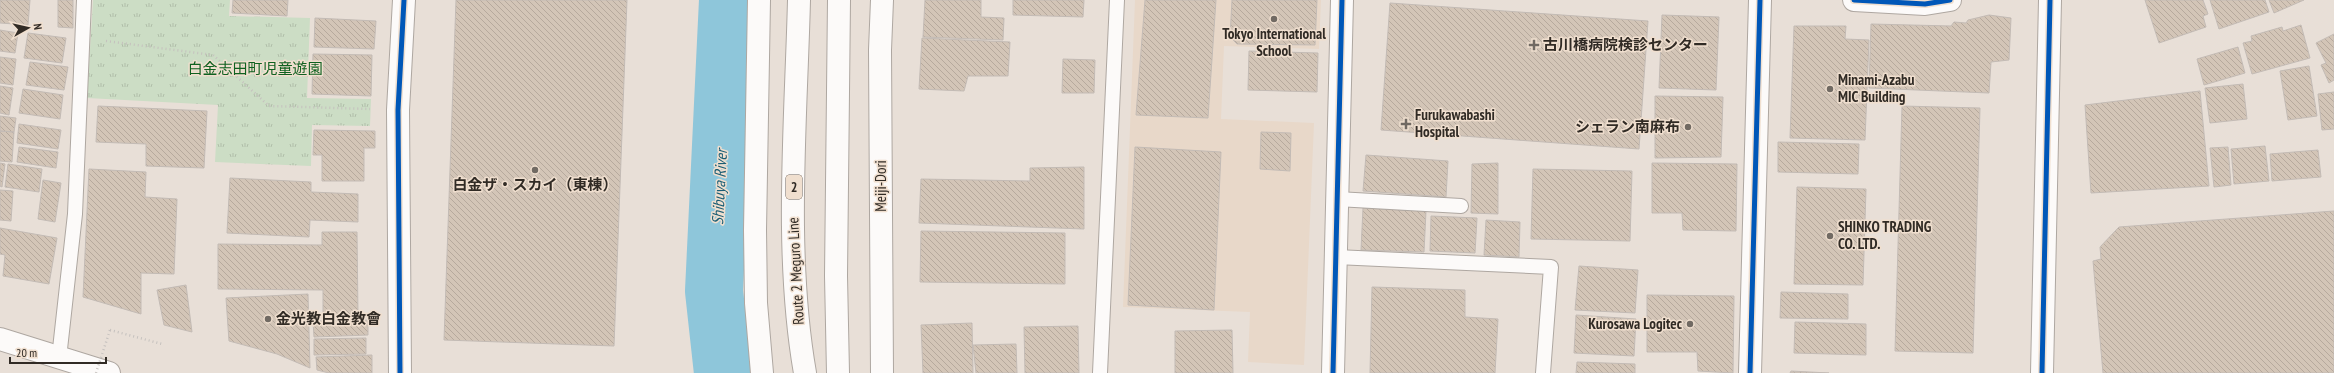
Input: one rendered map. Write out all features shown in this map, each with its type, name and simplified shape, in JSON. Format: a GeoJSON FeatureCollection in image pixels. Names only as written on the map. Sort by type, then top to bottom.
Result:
{"type":"FeatureCollection","features":[{"type":"Feature","properties":{"kind":"main road"},"geometry":{"type":"LineString","coordinates":[[400,373],[398,110],[404,0]]}},
{"type":"Feature","properties":{"kind":"main road"},"geometry":{"type":"LineString","coordinates":[[759,0],[755,230],[756,303],[762,373]]}},
{"type":"Feature","properties":{"kind":"main road","name":"Route 2 Meguro Line"},"geometry":{"type":"LineString","coordinates":[[799,0],[794,217],[796,301],[805,373]]}},
{"type":"Feature","properties":{"kind":"main road"},"geometry":{"type":"LineString","coordinates":[[838,373],[836,268],[839,0]]}},
{"type":"Feature","properties":{"kind":"main road","name":"Meiji-Dori"},"geometry":{"type":"LineString","coordinates":[[882,0],[880,50],[882,373]]}},
{"type":"Feature","properties":{"kind":"main road"},"geometry":{"type":"LineString","coordinates":[[1334,373],[1342,0]]}},
{"type":"Feature","properties":{"kind":"main road"},"geometry":{"type":"LineString","coordinates":[[1750,373],[1760,0]]}},
{"type":"Feature","properties":{"kind":"main road"},"geometry":{"type":"LineString","coordinates":[[1854,0],[1925,2],[1950,0]]}},
{"type":"Feature","properties":{"kind":"main road"},"geometry":{"type":"LineString","coordinates":[[2042,373],[2050,0]]}},
{"type":"Feature","properties":{"kind":"main road"},"geometry":{"type":"LineString","coordinates":[[0,339],[109,373]]}},
{"type":"Feature","properties":{"kind":"lane"},"geometry":{"type":"LineString","coordinates":[[59,358],[75,214],[84,0]]}},
{"type":"Feature","properties":{"kind":"lane"},"geometry":{"type":"LineString","coordinates":[[1100,373],[1117,0]]}},
{"type":"Feature","properties":{"kind":"lane"},"geometry":{"type":"LineString","coordinates":[[1337,199],[1461,206]]}},
{"type":"Feature","properties":{"kind":"lane"},"geometry":{"type":"LineString","coordinates":[[1336,257],[1551,267],[1543,373]]}},
{"type":"Feature","properties":{"kind":"path"},"geometry":{"type":"LineString","coordinates":[[82,38],[213,55],[269,106],[398,110]]}},
{"type":"Feature","properties":{"kind":"path"},"geometry":{"type":"LineString","coordinates":[[96,373],[110,330],[162,344]]}},
{"type":"Feature","properties":{"kind":"shaded area"},"geometry":{"type":"Polygon","coordinates":[[[1135,0],[1321,0],[1319,49],[1224,46],[1221,119],[1314,123],[1304,365],[1248,362],[1250,312],[1123,307],[1135,0]]]}},
{"type":"Feature","properties":{"kind":"green space","name":"白金志田町児童遊園"},"geometry":{"type":"Polygon","coordinates":[[[93,0],[230,0],[229,16],[310,18],[307,98],[371,99],[370,126],[312,125],[311,166],[215,162],[218,105],[87,98],[93,0]]]}},
{"type":"Feature","properties":{"kind":"building"},"geometry":{"type":"Polygon","coordinates":[[[0,0],[30,0],[28,25],[0,23],[0,0]]]}},
{"type":"Feature","properties":{"kind":"building"},"geometry":{"type":"Polygon","coordinates":[[[58,0],[73,0],[73,28],[58,27],[58,0]]]}},
{"type":"Feature","properties":{"kind":"building"},"geometry":{"type":"Polygon","coordinates":[[[233,0],[288,0],[287,16],[232,13],[233,0]]]}},
{"type":"Feature","properties":{"kind":"building","name":"白金ザ・スカイ（東棟）"},"geometry":{"type":"Polygon","coordinates":[[[456,0],[627,0],[614,346],[444,340],[456,0]]]}},
{"type":"Feature","properties":{"kind":"building"},"geometry":{"type":"Polygon","coordinates":[[[925,0],[981,0],[981,17],[1004,18],[1003,40],[923,37],[925,0]]]}},
{"type":"Feature","properties":{"kind":"building"},"geometry":{"type":"Polygon","coordinates":[[[1013,0],[1084,0],[1083,17],[1013,15],[1013,0]]]}},
{"type":"Feature","properties":{"kind":"building"},"geometry":{"type":"Polygon","coordinates":[[[1145,0],[1216,0],[1208,118],[1136,115],[1145,0]]]}},
{"type":"Feature","properties":{"kind":"building","name":"Tokyo International School"},"geometry":{"type":"Polygon","coordinates":[[[1232,0],[1317,0],[1315,45],[1237,44],[1230,37],[1232,0]]]}},
{"type":"Feature","properties":{"kind":"building"},"geometry":{"type":"Polygon","coordinates":[[[2145,0],[2203,0],[2208,14],[2203,16],[2206,27],[2159,43],[2145,0]]]}},
{"type":"Feature","properties":{"kind":"building"},"geometry":{"type":"Polygon","coordinates":[[[2210,0],[2265,0],[2269,12],[2219,29],[2210,0]]]}},
{"type":"Feature","properties":{"kind":"building"},"geometry":{"type":"Polygon","coordinates":[[[2269,0],[2304,0],[2274,13],[2269,0]]]}},
{"type":"Feature","properties":{"kind":"building"},"geometry":{"type":"Polygon","coordinates":[[[1390,3],[1648,21],[1639,149],[1381,130],[1390,3]]]}},
{"type":"Feature","properties":{"kind":"building"},"geometry":{"type":"Polygon","coordinates":[[[1662,15],[1719,17],[1716,90],[1659,88],[1662,15]]]}},
{"type":"Feature","properties":{"kind":"building"},"geometry":{"type":"Polygon","coordinates":[[[1989,15],[2011,18],[2009,60],[1991,62],[1989,93],[1869,88],[1871,24],[1951,26],[1954,22],[1966,23],[1968,20],[1989,15]]]}},
{"type":"Feature","properties":{"kind":"building"},"geometry":{"type":"Polygon","coordinates":[[[315,18],[376,21],[374,49],[314,47],[315,18]]]}},
{"type":"Feature","properties":{"kind":"building"},"geometry":{"type":"Polygon","coordinates":[[[2301,25],[2310,58],[2252,74],[2243,43],[2252,41],[2251,36],[2282,27],[2283,31],[2301,25]]]}},
{"type":"Feature","properties":{"kind":"building","name":"Minami-Azabu MIC Building"},"geometry":{"type":"Polygon","coordinates":[[[1794,26],[1846,26],[1845,39],[1869,40],[1865,140],[1790,138],[1794,26]]]}},
{"type":"Feature","properties":{"kind":"building"},"geometry":{"type":"Polygon","coordinates":[[[0,30],[18,33],[15,53],[0,51],[0,30]]]}},
{"type":"Feature","properties":{"kind":"building"},"geometry":{"type":"Polygon","coordinates":[[[28,33],[66,38],[62,63],[24,58],[28,33]]]}},
{"type":"Feature","properties":{"kind":"building"},"geometry":{"type":"Polygon","coordinates":[[[2334,34],[2334,80],[2329,83],[2321,65],[2326,63],[2316,43],[2334,34]]]}},
{"type":"Feature","properties":{"kind":"building"},"geometry":{"type":"Polygon","coordinates":[[[922,38],[1010,42],[1008,76],[968,76],[964,91],[919,89],[922,38]]]}},
{"type":"Feature","properties":{"kind":"building"},"geometry":{"type":"Polygon","coordinates":[[[2238,47],[2245,73],[2204,85],[2197,59],[2238,47]]]}},
{"type":"Feature","properties":{"kind":"building"},"geometry":{"type":"Polygon","coordinates":[[[1249,51],[1318,53],[1317,92],[1248,90],[1249,51]]]}},
{"type":"Feature","properties":{"kind":"building"},"geometry":{"type":"Polygon","coordinates":[[[313,54],[372,55],[371,96],[312,94],[313,54]]]}},
{"type":"Feature","properties":{"kind":"building"},"geometry":{"type":"Polygon","coordinates":[[[0,57],[16,59],[13,85],[0,83],[0,57]]]}},
{"type":"Feature","properties":{"kind":"building"},"geometry":{"type":"Polygon","coordinates":[[[1063,59],[1095,60],[1094,93],[1062,93],[1063,59]]]}},
{"type":"Feature","properties":{"kind":"building"},"geometry":{"type":"Polygon","coordinates":[[[30,62],[68,67],[64,90],[26,85],[30,62]]]}},
{"type":"Feature","properties":{"kind":"building"},"geometry":{"type":"Polygon","coordinates":[[[2309,66],[2317,116],[2288,120],[2280,71],[2309,66]]]}},
{"type":"Feature","properties":{"kind":"building"},"geometry":{"type":"Polygon","coordinates":[[[2243,84],[2247,119],[2210,123],[2205,88],[2243,84]]]}},
{"type":"Feature","properties":{"kind":"building"},"geometry":{"type":"Polygon","coordinates":[[[0,86],[13,88],[9,115],[0,113],[0,86]]]}},
{"type":"Feature","properties":{"kind":"building"},"geometry":{"type":"Polygon","coordinates":[[[23,89],[63,95],[60,119],[19,113],[23,89]]]}},
{"type":"Feature","properties":{"kind":"building"},"geometry":{"type":"Polygon","coordinates":[[[2200,91],[2209,186],[2091,193],[2085,105],[2200,91]]]}},
{"type":"Feature","properties":{"kind":"building"},"geometry":{"type":"Polygon","coordinates":[[[2334,92],[2334,129],[2322,130],[2318,94],[2334,92]]]}},
{"type":"Feature","properties":{"kind":"building","name":"シェラン南麻布"},"geometry":{"type":"Polygon","coordinates":[[[1655,96],[1723,97],[1721,157],[1655,158],[1655,96]]]}},
{"type":"Feature","properties":{"kind":"building"},"geometry":{"type":"Polygon","coordinates":[[[98,106],[207,111],[204,168],[146,166],[146,144],[96,142],[98,106]]]}},
{"type":"Feature","properties":{"kind":"building"},"geometry":{"type":"Polygon","coordinates":[[[1902,106],[1980,108],[1973,353],[1895,351],[1902,106]]]}},
{"type":"Feature","properties":{"kind":"building"},"geometry":{"type":"Polygon","coordinates":[[[0,116],[16,118],[14,132],[0,131],[0,116]]]}},
{"type":"Feature","properties":{"kind":"building"},"geometry":{"type":"Polygon","coordinates":[[[19,124],[61,130],[58,149],[17,143],[19,124]]]}},
{"type":"Feature","properties":{"kind":"building"},"geometry":{"type":"Polygon","coordinates":[[[314,130],[375,131],[375,148],[364,148],[364,181],[322,181],[322,155],[313,155],[314,130]]]}},
{"type":"Feature","properties":{"kind":"building"},"geometry":{"type":"Polygon","coordinates":[[[0,131],[14,132],[12,162],[0,161],[0,131]]]}},
{"type":"Feature","properties":{"kind":"building"},"geometry":{"type":"Polygon","coordinates":[[[1261,132],[1291,133],[1290,171],[1260,169],[1261,132]]]}},
{"type":"Feature","properties":{"kind":"building"},"geometry":{"type":"Polygon","coordinates":[[[1778,142],[1859,144],[1858,174],[1778,172],[1778,142]]]}},
{"type":"Feature","properties":{"kind":"building"},"geometry":{"type":"Polygon","coordinates":[[[2265,146],[2269,181],[2234,184],[2231,149],[2265,146]]]}},
{"type":"Feature","properties":{"kind":"building"},"geometry":{"type":"Polygon","coordinates":[[[19,147],[58,152],[56,168],[17,162],[19,147]]]}},
{"type":"Feature","properties":{"kind":"building"},"geometry":{"type":"Polygon","coordinates":[[[1135,147],[1221,152],[1214,310],[1128,305],[1135,147]]]}},
{"type":"Feature","properties":{"kind":"building"},"geometry":{"type":"Polygon","coordinates":[[[2228,147],[2231,185],[2214,187],[2210,148],[2228,147]]]}},
{"type":"Feature","properties":{"kind":"building"},"geometry":{"type":"Polygon","coordinates":[[[2318,150],[2321,177],[2272,181],[2270,154],[2318,150]]]}},
{"type":"Feature","properties":{"kind":"building"},"geometry":{"type":"Polygon","coordinates":[[[1366,155],[1448,161],[1446,197],[1363,191],[1366,155]]]}},
{"type":"Feature","properties":{"kind":"building"},"geometry":{"type":"Polygon","coordinates":[[[0,163],[5,164],[2,187],[0,186],[0,163]]]}},
{"type":"Feature","properties":{"kind":"building"},"geometry":{"type":"Polygon","coordinates":[[[1498,163],[1498,214],[1471,213],[1472,164],[1498,163]]]}},
{"type":"Feature","properties":{"kind":"building"},"geometry":{"type":"Polygon","coordinates":[[[1652,163],[1737,164],[1736,231],[1683,230],[1682,213],[1652,213],[1652,163]]]}},
{"type":"Feature","properties":{"kind":"building"},"geometry":{"type":"Polygon","coordinates":[[[8,164],[42,169],[39,192],[5,187],[8,164]]]}},
{"type":"Feature","properties":{"kind":"building"},"geometry":{"type":"Polygon","coordinates":[[[1084,167],[1084,229],[919,223],[921,179],[1030,181],[1030,168],[1084,167]]]}},
{"type":"Feature","properties":{"kind":"building"},"geometry":{"type":"Polygon","coordinates":[[[89,169],[146,172],[145,197],[177,199],[174,274],[141,273],[141,314],[83,297],[89,169]]]}},
{"type":"Feature","properties":{"kind":"building"},"geometry":{"type":"Polygon","coordinates":[[[1533,169],[1632,171],[1630,241],[1531,239],[1533,169]]]}},
{"type":"Feature","properties":{"kind":"building"},"geometry":{"type":"Polygon","coordinates":[[[230,178],[311,182],[311,192],[358,194],[358,222],[310,220],[309,237],[227,233],[230,178]]]}},
{"type":"Feature","properties":{"kind":"building"},"geometry":{"type":"Polygon","coordinates":[[[43,180],[61,183],[55,222],[38,219],[43,180]]]}},
{"type":"Feature","properties":{"kind":"building","name":"SHINKO TRADING CO. LTD."},"geometry":{"type":"Polygon","coordinates":[[[1797,187],[1866,189],[1863,285],[1794,284],[1797,187]]]}},
{"type":"Feature","properties":{"kind":"building"},"geometry":{"type":"Polygon","coordinates":[[[0,190],[13,191],[11,221],[0,220],[0,190]]]}},
{"type":"Feature","properties":{"kind":"building"},"geometry":{"type":"Polygon","coordinates":[[[1363,208],[1426,211],[1424,252],[1361,250],[1363,208]]]}},
{"type":"Feature","properties":{"kind":"building"},"geometry":{"type":"Polygon","coordinates":[[[2334,211],[2334,373],[2103,373],[2093,261],[2101,259],[2100,247],[2119,227],[2334,211]]]}},
{"type":"Feature","properties":{"kind":"building"},"geometry":{"type":"Polygon","coordinates":[[[1431,216],[1477,218],[1475,253],[1430,251],[1431,216]]]}},
{"type":"Feature","properties":{"kind":"building"},"geometry":{"type":"Polygon","coordinates":[[[1486,220],[1520,222],[1519,257],[1484,255],[1486,220]]]}},
{"type":"Feature","properties":{"kind":"building"},"geometry":{"type":"Polygon","coordinates":[[[0,228],[57,238],[49,284],[3,276],[5,255],[0,254],[0,228]]]}},
{"type":"Feature","properties":{"kind":"building"},"geometry":{"type":"Polygon","coordinates":[[[921,231],[1065,233],[1065,284],[920,282],[921,231]]]}},
{"type":"Feature","properties":{"kind":"building"},"geometry":{"type":"Polygon","coordinates":[[[322,232],[357,232],[358,316],[323,316],[323,290],[218,289],[218,244],[322,245],[322,232]]]}},
{"type":"Feature","properties":{"kind":"building"},"geometry":{"type":"Polygon","coordinates":[[[1579,266],[1638,270],[1635,313],[1575,310],[1579,266]]]}},
{"type":"Feature","properties":{"kind":"building"},"geometry":{"type":"Polygon","coordinates":[[[186,285],[192,332],[164,325],[157,290],[186,285]]]}},
{"type":"Feature","properties":{"kind":"building"},"geometry":{"type":"Polygon","coordinates":[[[1372,287],[1465,290],[1465,317],[1498,319],[1495,373],[1370,373],[1372,287]]]}},
{"type":"Feature","properties":{"kind":"building"},"geometry":{"type":"Polygon","coordinates":[[[1781,292],[1848,294],[1848,319],[1780,318],[1781,292]]]}},
{"type":"Feature","properties":{"kind":"building","name":"金光教白金教會"},"geometry":{"type":"Polygon","coordinates":[[[308,294],[310,368],[277,354],[229,341],[226,298],[308,294]]]}},
{"type":"Feature","properties":{"kind":"building","name":"Kurosawa Logitec"},"geometry":{"type":"Polygon","coordinates":[[[1647,295],[1734,296],[1733,373],[1698,371],[1697,352],[1647,352],[1647,295]]]}},
{"type":"Feature","properties":{"kind":"building"},"geometry":{"type":"Polygon","coordinates":[[[1576,315],[1636,319],[1634,356],[1574,353],[1576,315]]]}},
{"type":"Feature","properties":{"kind":"building"},"geometry":{"type":"Polygon","coordinates":[[[368,320],[368,335],[314,337],[313,321],[368,320]]]}},
{"type":"Feature","properties":{"kind":"building"},"geometry":{"type":"Polygon","coordinates":[[[1795,322],[1866,324],[1866,355],[1794,353],[1795,322]]]}},
{"type":"Feature","properties":{"kind":"building"},"geometry":{"type":"Polygon","coordinates":[[[972,323],[973,373],[923,373],[921,325],[972,323]]]}},
{"type":"Feature","properties":{"kind":"building"},"geometry":{"type":"Polygon","coordinates":[[[1078,326],[1079,373],[1025,373],[1024,327],[1078,326]]]}},
{"type":"Feature","properties":{"kind":"building"},"geometry":{"type":"Polygon","coordinates":[[[1232,330],[1233,373],[1175,373],[1175,331],[1232,330]]]}},
{"type":"Feature","properties":{"kind":"building"},"geometry":{"type":"Polygon","coordinates":[[[366,338],[366,354],[314,355],[314,339],[366,338]]]}},
{"type":"Feature","properties":{"kind":"building"},"geometry":{"type":"Polygon","coordinates":[[[1016,344],[1017,373],[976,373],[973,345],[1016,344]]]}},
{"type":"Feature","properties":{"kind":"building"},"geometry":{"type":"Polygon","coordinates":[[[372,355],[372,373],[329,373],[317,370],[316,357],[372,355]]]}},
{"type":"Feature","properties":{"kind":"building"},"geometry":{"type":"Polygon","coordinates":[[[1577,362],[1635,364],[1635,373],[1576,373],[1577,362]]]}},
{"type":"Feature","properties":{"kind":"building"},"geometry":{"type":"Polygon","coordinates":[[[1791,371],[1829,373],[1790,373],[1791,371]]]}},
{"type":"Feature","properties":{"kind":"waterway","name":"Shibuya River"},"geometry":{"type":"LineString","coordinates":[[723,373],[714,291],[728,0]]}},
{"type":"Feature","properties":{"kind":"cycle path"},"geometry":{"type":"LineString","coordinates":[[400,373],[398,110],[404,0]]}},
{"type":"Feature","properties":{"kind":"cycle path"},"geometry":{"type":"LineString","coordinates":[[1333,373],[1342,0]]}},
{"type":"Feature","properties":{"kind":"cycle path"},"geometry":{"type":"LineString","coordinates":[[1750,373],[1760,0]]}},
{"type":"Feature","properties":{"kind":"cycle path"},"geometry":{"type":"LineString","coordinates":[[1854,0],[1925,4],[1950,0]]}},
{"type":"Feature","properties":{"kind":"cycle path"},"geometry":{"type":"LineString","coordinates":[[2042,373],[2050,0]]}},
{"type":"Feature","properties":{"kind":"place","name":"Tokyo International School"},"geometry":{"type":"Point","coordinates":[1274,19]}},
{"type":"Feature","properties":{"kind":"place","name":"古川橋病院検診センター"},"geometry":{"type":"Point","coordinates":[1534,45]}},
{"type":"Feature","properties":{"kind":"place","name":"Minami-Azabu MIC Building"},"geometry":{"type":"Point","coordinates":[1830,89]}},
{"type":"Feature","properties":{"kind":"place","name":"Furukawabashi Hospital"},"geometry":{"type":"Point","coordinates":[1406,124]}},
{"type":"Feature","properties":{"kind":"place","name":"シェラン南麻布"},"geometry":{"type":"Point","coordinates":[1688,127]}},
{"type":"Feature","properties":{"kind":"place","name":"白金ザ・スカイ（東棟）"},"geometry":{"type":"Point","coordinates":[535,170]}},
{"type":"Feature","properties":{"kind":"place","name":"SHINKO TRADING CO. LTD."},"geometry":{"type":"Point","coordinates":[1830,236]}},
{"type":"Feature","properties":{"kind":"place","name":"金光教白金教會"},"geometry":{"type":"Point","coordinates":[268,319]}},
{"type":"Feature","properties":{"kind":"place","name":"Kurosawa Logitec"},"geometry":{"type":"Point","coordinates":[1690,324]}}]}
